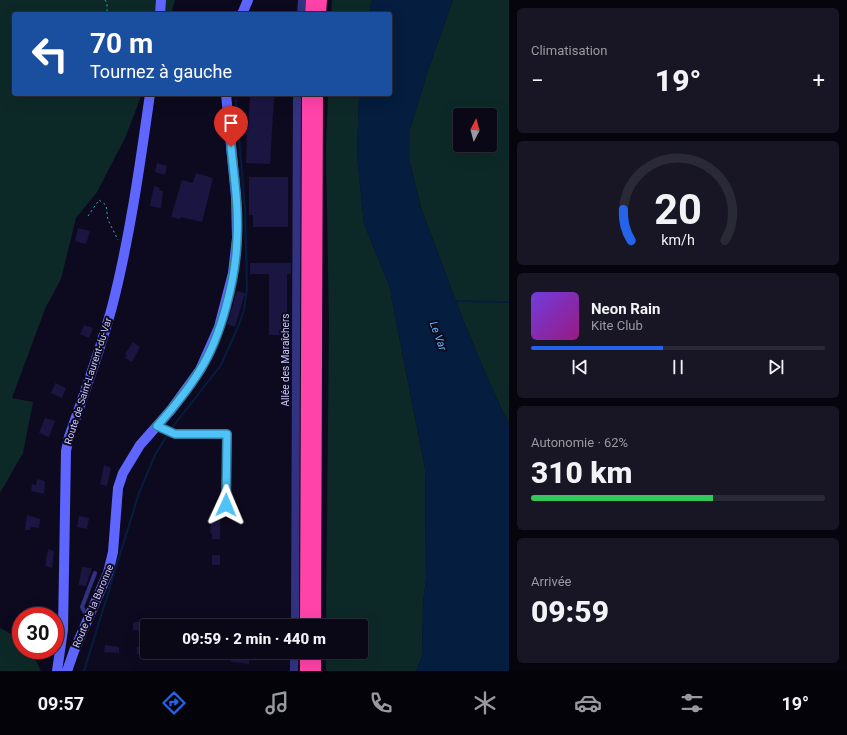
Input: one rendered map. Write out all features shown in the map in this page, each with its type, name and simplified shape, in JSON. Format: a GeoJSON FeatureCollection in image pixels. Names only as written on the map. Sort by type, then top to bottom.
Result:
{"type":"FeatureCollection","features":[{"type":"Feature","properties":{"kind":"highway"},"geometry":{"type":"LineString","coordinates":[[311,12],[312,0]]}},
{"type":"Feature","properties":{"kind":"highway"},"geometry":{"type":"LineString","coordinates":[[320,12],[321,0]]}},
{"type":"Feature","properties":{"kind":"highway"},"geometry":{"type":"LineString","coordinates":[[306,619],[308,96]]}},
{"type":"Feature","properties":{"kind":"highway"},"geometry":{"type":"LineString","coordinates":[[315,619],[317,96]]}},
{"type":"Feature","properties":{"kind":"highway"},"geometry":{"type":"LineString","coordinates":[[306,659],[306,671]]}},
{"type":"Feature","properties":{"kind":"highway"},"geometry":{"type":"LineString","coordinates":[[315,659],[315,671]]}},
{"type":"Feature","properties":{"kind":"main road"},"geometry":{"type":"LineString","coordinates":[[160,12],[161,0]]}},
{"type":"Feature","properties":{"kind":"main road"},"geometry":{"type":"LineString","coordinates":[[243,12],[248,0]]}},
{"type":"Feature","properties":{"kind":"main road","name":"Route de Saint-Laurent-du-Var"},"geometry":{"type":"LineString","coordinates":[[57,671],[63,630],[66,451],[69,437],[119,281],[132,215],[150,96]]}},
{"type":"Feature","properties":{"kind":"main road","name":"Route de la Baronne"},"geometry":{"type":"LineString","coordinates":[[67,671],[112,560],[118,488],[123,473],[140,445],[191,384],[207,359],[219,328],[233,273],[237,238],[237,221],[226,96]]}},
{"type":"Feature","properties":{"kind":"street"},"geometry":{"type":"LineString","coordinates":[[301,12],[302,0]]}},
{"type":"Feature","properties":{"kind":"street","name":"Allée des Maraîchers"},"geometry":{"type":"LineString","coordinates":[[295,619],[297,96]]}},
{"type":"Feature","properties":{"kind":"street"},"geometry":{"type":"LineString","coordinates":[[157,426],[175,434],[227,434],[226,505]]}},
{"type":"Feature","properties":{"kind":"street"},"geometry":{"type":"LineString","coordinates":[[294,659],[294,671]]}},
{"type":"Feature","properties":{"kind":"lane"},"geometry":{"type":"LineString","coordinates":[[89,616],[85,613],[82,607],[96,573]]}},
{"type":"Feature","properties":{"kind":"path"},"geometry":{"type":"LineString","coordinates":[[105,0],[107,3],[107,12]]}},
{"type":"Feature","properties":{"kind":"path"},"geometry":{"type":"LineString","coordinates":[[88,216],[99,200],[106,205],[108,220],[119,243]]}},
{"type":"Feature","properties":{"kind":"green space"},"geometry":{"type":"Polygon","coordinates":[[[0,0],[175,0],[172,12],[12,12],[12,96],[141,96],[125,138],[97,192],[76,218],[61,279],[45,309],[12,398],[33,402],[23,453],[0,493],[0,0]]]}},
{"type":"Feature","properties":{"kind":"green space"},"geometry":{"type":"Polygon","coordinates":[[[332,0],[372,0],[369,12],[331,12],[332,0]]]}},
{"type":"Feature","properties":{"kind":"green space"},"geometry":{"type":"Polygon","coordinates":[[[453,0],[509,0],[509,424],[489,382],[460,312],[421,208],[410,163],[410,130],[428,70],[453,0]]]}},
{"type":"Feature","properties":{"kind":"green space"},"geometry":{"type":"Polygon","coordinates":[[[328,96],[359,96],[357,155],[364,224],[389,285],[425,468],[426,580],[423,603],[422,657],[416,671],[326,671],[326,659],[368,659],[368,619],[326,619],[329,322],[326,149],[328,96]]]}},
{"type":"Feature","properties":{"kind":"green space"},"geometry":{"type":"Polygon","coordinates":[[[0,628],[12,634],[12,659],[35,659],[41,671],[0,671],[0,628]]]}},
{"type":"Feature","properties":{"kind":"water","name":"Le Var"},"geometry":{"type":"Polygon","coordinates":[[[372,0],[453,0],[428,70],[410,130],[410,163],[421,208],[460,312],[489,382],[509,424],[509,671],[416,671],[422,657],[423,603],[426,580],[425,468],[389,285],[364,224],[357,155],[359,96],[392,96],[392,12],[369,12],[372,0]]]}},
{"type":"Feature","properties":{"kind":"building"},"geometry":{"type":"Polygon","coordinates":[[[250,96],[274,97],[270,164],[246,163],[247,135],[241,134],[242,128],[248,129],[250,96]]]}},
{"type":"Feature","properties":{"kind":"building"},"geometry":{"type":"Polygon","coordinates":[[[157,163],[167,166],[165,175],[155,172],[157,163]]]}},
{"type":"Feature","properties":{"kind":"building"},"geometry":{"type":"Polygon","coordinates":[[[196,173],[213,178],[202,222],[181,217],[180,219],[171,217],[182,180],[193,183],[196,173]]]}},
{"type":"Feature","properties":{"kind":"building"},"geometry":{"type":"Polygon","coordinates":[[[249,177],[288,177],[288,227],[253,227],[253,215],[249,215],[249,177]]]}},
{"type":"Feature","properties":{"kind":"building"},"geometry":{"type":"Polygon","coordinates":[[[154,186],[160,188],[159,191],[163,191],[161,208],[150,206],[154,186]]]}},
{"type":"Feature","properties":{"kind":"building"},"geometry":{"type":"Polygon","coordinates":[[[78,228],[90,231],[86,244],[75,241],[78,228]]]}},
{"type":"Feature","properties":{"kind":"building"},"geometry":{"type":"Polygon","coordinates":[[[250,263],[291,263],[291,274],[287,274],[287,335],[269,335],[269,274],[250,274],[250,263]]]}},
{"type":"Feature","properties":{"kind":"building"},"geometry":{"type":"Polygon","coordinates":[[[237,291],[245,293],[235,327],[227,324],[237,291]]]}},
{"type":"Feature","properties":{"kind":"building"},"geometry":{"type":"Polygon","coordinates":[[[84,325],[93,328],[89,338],[80,334],[84,325]]]}},
{"type":"Feature","properties":{"kind":"building"},"geometry":{"type":"Polygon","coordinates":[[[133,342],[140,347],[132,362],[125,358],[127,356],[125,354],[133,342]]]}},
{"type":"Feature","properties":{"kind":"building"},"geometry":{"type":"Polygon","coordinates":[[[55,383],[66,388],[62,398],[51,393],[55,383]]]}},
{"type":"Feature","properties":{"kind":"building"},"geometry":{"type":"Polygon","coordinates":[[[45,418],[55,421],[49,437],[39,433],[45,418]]]}},
{"type":"Feature","properties":{"kind":"building"},"geometry":{"type":"Polygon","coordinates":[[[104,465],[111,468],[107,486],[100,484],[104,465]]]}},
{"type":"Feature","properties":{"kind":"building"},"geometry":{"type":"Polygon","coordinates":[[[37,479],[45,481],[44,494],[31,491],[32,484],[36,485],[37,479]]]}},
{"type":"Feature","properties":{"kind":"building"},"geometry":{"type":"Polygon","coordinates":[[[212,514],[220,514],[220,539],[212,539],[212,533],[210,533],[212,514]]]}},
{"type":"Feature","properties":{"kind":"building"},"geometry":{"type":"Polygon","coordinates":[[[27,515],[40,519],[39,528],[31,527],[30,530],[25,530],[27,515]]]}},
{"type":"Feature","properties":{"kind":"building"},"geometry":{"type":"Polygon","coordinates":[[[79,516],[89,518],[87,529],[77,527],[79,516]]]}},
{"type":"Feature","properties":{"kind":"building"},"geometry":{"type":"Polygon","coordinates":[[[48,549],[54,551],[52,568],[45,566],[48,549]]]}},
{"type":"Feature","properties":{"kind":"building"},"geometry":{"type":"Polygon","coordinates":[[[212,555],[220,555],[220,565],[212,565],[212,555]]]}},
{"type":"Feature","properties":{"kind":"building"},"geometry":{"type":"Polygon","coordinates":[[[82,567],[92,568],[86,586],[79,585],[82,567]]]}},
{"type":"Feature","properties":{"kind":"building"},"geometry":{"type":"Polygon","coordinates":[[[133,622],[140,622],[140,630],[133,630],[133,622]]]}},
{"type":"Feature","properties":{"kind":"building"},"geometry":{"type":"Polygon","coordinates":[[[105,645],[119,647],[119,653],[104,652],[105,645]]]}},
{"type":"Feature","properties":{"kind":"building"},"geometry":{"type":"Polygon","coordinates":[[[137,647],[140,647],[140,654],[137,654],[137,647]]]}},
{"type":"Feature","properties":{"kind":"building"},"geometry":{"type":"Polygon","coordinates":[[[231,659],[249,659],[249,664],[231,662],[231,659]]]}},
{"type":"Feature","properties":{"kind":"waterway"},"geometry":{"type":"LineString","coordinates":[[171,429],[221,365],[244,310],[247,288],[245,209],[236,100]]}},
{"type":"Feature","properties":{"kind":"waterway"},"geometry":{"type":"LineString","coordinates":[[454,301],[509,302]]}},
{"type":"Feature","properties":{"kind":"waterway"},"geometry":{"type":"LineString","coordinates":[[84,671],[139,493],[155,455],[166,437]]}},
{"type":"Feature","properties":{"kind":"route"},"geometry":{"type":"LineString","coordinates":[[226,505],[227,434],[175,434],[157,426],[191,384],[207,359],[219,328],[233,273],[237,238],[236,197],[231,147]]}}]}
